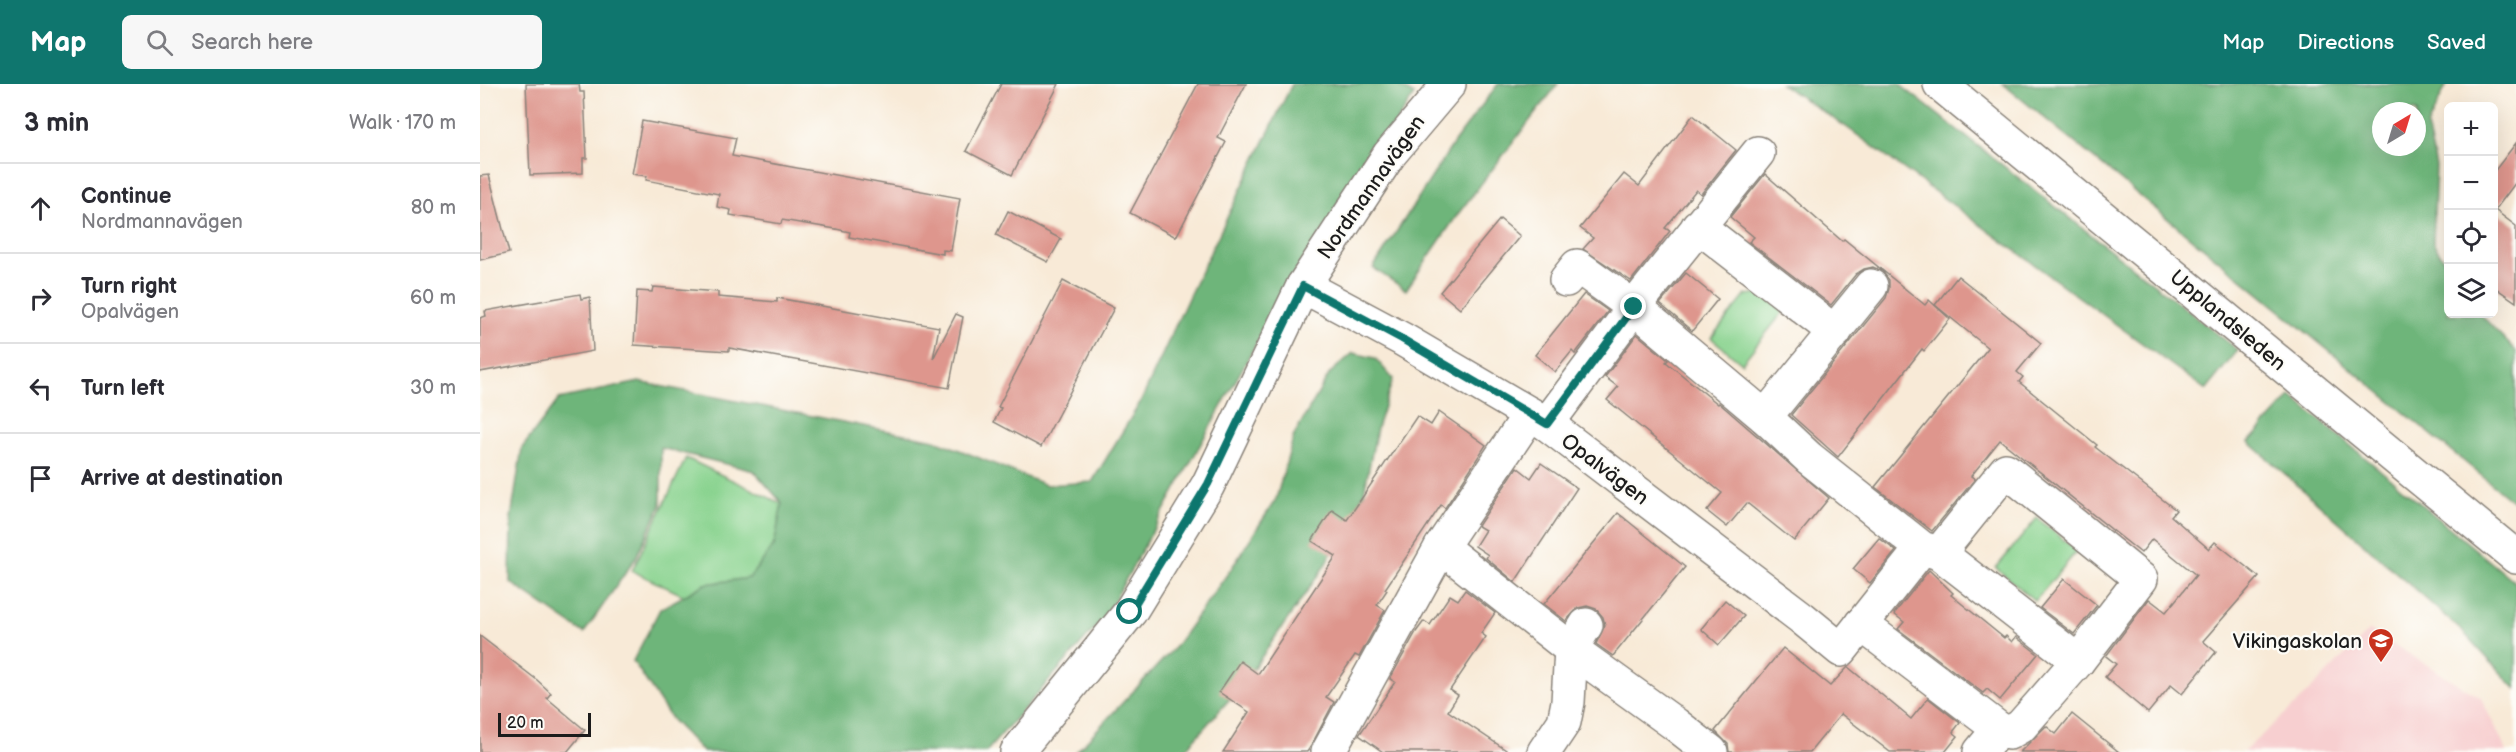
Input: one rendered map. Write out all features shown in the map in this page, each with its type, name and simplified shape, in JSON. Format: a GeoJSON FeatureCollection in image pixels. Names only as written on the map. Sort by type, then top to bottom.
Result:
{"type":"FeatureCollection","features":[{"type":"Feature","properties":{"kind":"street","name":"Upplandsleden"},"geometry":{"type":"LineString","coordinates":[[1940,84],[2516,557]]}},
{"type":"Feature","properties":{"kind":"street","name":"Nordmannavägen"},"geometry":{"type":"LineString","coordinates":[[1017,752],[1034,734],[1136,602],[1208,484],[1303,286],[1360,196],[1439,87]]}},
{"type":"Feature","properties":{"kind":"street"},"geometry":{"type":"LineString","coordinates":[[1337,749],[1440,547],[1538,419],[1634,307],[1758,153]]}},
{"type":"Feature","properties":{"kind":"street"},"geometry":{"type":"LineString","coordinates":[[1698,226],[1834,332]]}},
{"type":"Feature","properties":{"kind":"street"},"geometry":{"type":"LineString","coordinates":[[1566,280],[1577,266],[1634,307],[1766,417],[1809,458],[2078,661]]}},
{"type":"Feature","properties":{"kind":"street","name":"Opalvägen"},"geometry":{"type":"LineString","coordinates":[[1303,286],[1402,339],[1538,419],[1802,618],[1841,650],[1861,624]]}},
{"type":"Feature","properties":{"kind":"street"},"geometry":{"type":"LineString","coordinates":[[1766,417],[1871,286]]}},
{"type":"Feature","properties":{"kind":"street"},"geometry":{"type":"LineString","coordinates":[[2006,470],[2140,579],[2078,661],[2021,726],[1989,741],[1861,624],[1931,551],[2006,470]]}},
{"type":"Feature","properties":{"kind":"street"},"geometry":{"type":"LineString","coordinates":[[1440,547],[1579,637],[1711,752]]}},
{"type":"Feature","properties":{"kind":"street"},"geometry":{"type":"LineString","coordinates":[[1544,752],[1564,722],[1579,637]]}},
{"type":"Feature","properties":{"kind":"shaded area","name":"Vikingaskolan"},"geometry":{"type":"Polygon","coordinates":[[[2370,630],[2481,698],[2507,752],[2243,752],[2295,705],[2370,630]]]}},
{"type":"Feature","properties":{"kind":"green space"},"geometry":{"type":"Polygon","coordinates":[[[1292,84],[1396,84],[1414,95],[1364,173],[1302,261],[1105,617],[986,752],[703,752],[672,720],[633,661],[660,609],[705,584],[749,578],[774,546],[782,503],[754,471],[661,448],[661,505],[635,559],[584,633],[510,582],[511,518],[522,448],[559,399],[639,382],[935,440],[1046,485],[1092,482],[1141,401],[1188,298],[1292,84]]]}},
{"type":"Feature","properties":{"kind":"green space"},"geometry":{"type":"Polygon","coordinates":[[[1498,84],[1558,84],[1458,214],[1406,290],[1373,268],[1455,141],[1498,84]]]}},
{"type":"Feature","properties":{"kind":"green space"},"geometry":{"type":"Polygon","coordinates":[[[1781,84],[1899,84],[2238,350],[2206,390],[1845,126],[1781,84]]]}},
{"type":"Feature","properties":{"kind":"green space"},"geometry":{"type":"Polygon","coordinates":[[[2003,84],[2447,84],[2427,127],[2436,166],[2433,243],[2444,260],[2444,318],[2484,318],[2516,351],[2516,504],[2003,84]]]}},
{"type":"Feature","properties":{"kind":"green space"},"geometry":{"type":"Polygon","coordinates":[[[1762,293],[1784,311],[1742,363],[1711,338],[1746,295],[1762,293]]]}},
{"type":"Feature","properties":{"kind":"green space"},"geometry":{"type":"Polygon","coordinates":[[[1353,353],[1375,358],[1393,379],[1377,428],[1364,493],[1324,567],[1242,685],[1183,752],[1076,752],[1174,648],[1231,569],[1276,499],[1294,435],[1330,373],[1353,353]]]}},
{"type":"Feature","properties":{"kind":"green space"},"geometry":{"type":"Polygon","coordinates":[[[2291,396],[2516,583],[2516,689],[2463,632],[2249,442],[2291,396]]]}},
{"type":"Feature","properties":{"kind":"green space"},"geometry":{"type":"Polygon","coordinates":[[[686,458],[791,508],[737,621],[632,571],[686,458]]]}},
{"type":"Feature","properties":{"kind":"green space"},"geometry":{"type":"Polygon","coordinates":[[[2037,518],[2077,551],[2035,601],[1996,568],[2037,518]]]}},
{"type":"Feature","properties":{"kind":"building"},"geometry":{"type":"Polygon","coordinates":[[[526,84],[579,84],[580,92],[584,92],[587,158],[583,158],[583,173],[530,175],[526,84]]]}},
{"type":"Feature","properties":{"kind":"building"},"geometry":{"type":"Polygon","coordinates":[[[1001,84],[1059,84],[1012,175],[966,151],[1001,84]]]}},
{"type":"Feature","properties":{"kind":"building"},"geometry":{"type":"Polygon","coordinates":[[[1198,84],[1246,84],[1218,138],[1226,142],[1176,237],[1130,213],[1198,84]]]}},
{"type":"Feature","properties":{"kind":"building"},"geometry":{"type":"Polygon","coordinates":[[[1693,115],[1736,150],[1701,194],[1696,190],[1665,228],[1670,231],[1631,281],[1583,249],[1593,238],[1580,228],[1624,174],[1639,186],[1693,115]]]}},
{"type":"Feature","properties":{"kind":"building"},"geometry":{"type":"Polygon","coordinates":[[[642,121],[736,138],[732,156],[960,198],[951,251],[943,250],[943,254],[849,237],[850,232],[836,229],[782,220],[781,224],[730,215],[731,210],[717,207],[719,194],[646,180],[647,176],[632,174],[642,121]]]}},
{"type":"Feature","properties":{"kind":"building"},"geometry":{"type":"Polygon","coordinates":[[[2516,143],[2516,182],[2498,206],[2498,166],[2516,143]]]}},
{"type":"Feature","properties":{"kind":"building"},"geometry":{"type":"Polygon","coordinates":[[[1765,174],[1842,241],[1844,239],[1925,305],[1929,300],[1950,319],[1924,351],[1922,349],[1838,457],[1791,415],[1886,298],[1889,280],[1882,271],[1873,267],[1864,269],[1856,274],[1831,305],[1749,242],[1754,237],[1730,217],[1765,174]]]}},
{"type":"Feature","properties":{"kind":"building"},"geometry":{"type":"Polygon","coordinates":[[[489,175],[509,253],[480,260],[480,176],[489,175]]]}},
{"type":"Feature","properties":{"kind":"building"},"geometry":{"type":"Polygon","coordinates":[[[1008,211],[1061,239],[1048,262],[996,235],[1008,211]]]}},
{"type":"Feature","properties":{"kind":"building"},"geometry":{"type":"Polygon","coordinates":[[[2498,212],[2516,226],[2516,302],[2498,289],[2498,212]]]}},
{"type":"Feature","properties":{"kind":"building"},"geometry":{"type":"Polygon","coordinates":[[[1500,219],[1520,236],[1460,309],[1440,292],[1500,219]]]}},
{"type":"Feature","properties":{"kind":"building"},"geometry":{"type":"Polygon","coordinates":[[[1686,273],[1718,299],[1692,331],[1660,304],[1686,273]]]}},
{"type":"Feature","properties":{"kind":"building"},"geometry":{"type":"Polygon","coordinates":[[[1958,276],[2041,343],[2017,372],[2023,377],[2019,382],[2097,445],[2095,447],[2176,510],[2171,516],[2209,549],[2215,542],[2259,577],[2203,641],[2216,652],[2182,694],[2171,685],[2148,713],[2105,677],[2116,664],[2106,656],[2149,599],[2166,612],[2196,575],[2152,539],[2141,553],[2000,440],[1971,476],[1975,479],[1932,531],[1875,487],[1988,348],[1935,305],[1958,276]]]}},
{"type":"Feature","properties":{"kind":"building"},"geometry":{"type":"Polygon","coordinates":[[[1063,281],[1114,308],[1041,447],[994,422],[1001,408],[998,407],[1063,281]]]}},
{"type":"Feature","properties":{"kind":"building"},"geometry":{"type":"Polygon","coordinates":[[[653,287],[718,292],[718,297],[777,302],[777,298],[939,327],[933,359],[956,314],[963,317],[949,388],[729,348],[729,351],[634,345],[637,291],[652,292],[653,287]]]}},
{"type":"Feature","properties":{"kind":"building"},"geometry":{"type":"Polygon","coordinates":[[[580,294],[581,299],[590,297],[593,351],[480,372],[480,318],[486,316],[485,311],[580,294]]]}},
{"type":"Feature","properties":{"kind":"building"},"geometry":{"type":"Polygon","coordinates":[[[1584,294],[1608,311],[1575,354],[1572,351],[1555,372],[1535,355],[1584,294]]]}},
{"type":"Feature","properties":{"kind":"building"},"geometry":{"type":"Polygon","coordinates":[[[1637,334],[1668,360],[1666,362],[1719,403],[1829,498],[1794,541],[1747,503],[1727,527],[1707,511],[1722,493],[1607,400],[1618,387],[1605,377],[1637,334]]]}},
{"type":"Feature","properties":{"kind":"building"},"geometry":{"type":"Polygon","coordinates":[[[1439,412],[1486,445],[1445,508],[1441,505],[1385,589],[1387,590],[1377,605],[1385,610],[1359,657],[1355,655],[1326,697],[1334,702],[1311,746],[1307,752],[1223,752],[1249,712],[1219,692],[1240,661],[1258,674],[1336,556],[1312,541],[1332,510],[1347,520],[1417,416],[1431,425],[1439,412]]]}},
{"type":"Feature","properties":{"kind":"building"},"geometry":{"type":"Polygon","coordinates":[[[1541,463],[1577,488],[1515,582],[1486,558],[1488,555],[1475,546],[1485,530],[1478,526],[1517,467],[1531,478],[1541,463]]]}},
{"type":"Feature","properties":{"kind":"building"},"geometry":{"type":"Polygon","coordinates":[[[1618,513],[1685,567],[1613,656],[1596,644],[1605,625],[1603,617],[1596,609],[1587,606],[1578,608],[1566,621],[1544,604],[1618,513]]]}},
{"type":"Feature","properties":{"kind":"building"},"geometry":{"type":"Polygon","coordinates":[[[1879,538],[1896,551],[1870,583],[1853,569],[1879,538]]]}},
{"type":"Feature","properties":{"kind":"building"},"geometry":{"type":"Polygon","coordinates":[[[1929,570],[1953,593],[1951,595],[2004,638],[2006,636],[2012,642],[2016,637],[2038,654],[2000,700],[1987,689],[1983,693],[1898,629],[1904,622],[1894,614],[1929,570]]]}},
{"type":"Feature","properties":{"kind":"building"},"geometry":{"type":"Polygon","coordinates":[[[2064,579],[2097,605],[2074,634],[2040,608],[2064,579]]]}},
{"type":"Feature","properties":{"kind":"building"},"geometry":{"type":"Polygon","coordinates":[[[1465,590],[1495,613],[1481,633],[1486,637],[1450,690],[1458,695],[1448,711],[1509,752],[1383,752],[1359,735],[1395,682],[1390,679],[1424,621],[1430,625],[1450,595],[1458,600],[1465,590]]]}},
{"type":"Feature","properties":{"kind":"building"},"geometry":{"type":"Polygon","coordinates":[[[1725,600],[1744,616],[1719,645],[1701,629],[1725,600]]]}},
{"type":"Feature","properties":{"kind":"building"},"geometry":{"type":"Polygon","coordinates":[[[480,636],[537,680],[551,693],[547,698],[585,730],[567,752],[480,752],[480,636]]]}},
{"type":"Feature","properties":{"kind":"building"},"geometry":{"type":"Polygon","coordinates":[[[1783,648],[1830,686],[1848,667],[1911,719],[1928,698],[1960,723],[1953,732],[1958,736],[1945,752],[1890,752],[1841,714],[1810,752],[1729,752],[1728,744],[1715,731],[1783,648]]]}},
{"type":"Feature","properties":{"kind":"building"},"geometry":{"type":"Polygon","coordinates":[[[2072,714],[2119,752],[2020,752],[2046,726],[2056,734],[2072,714]]]}},
{"type":"Feature","properties":{"kind":"place","name":"Vikingaskolan"},"geometry":{"type":"Point","coordinates":[2381,664]}},
{"type":"Feature","properties":{"kind":"route"},"geometry":{"type":"LineString","coordinates":[[1130,612],[1208,484],[1303,286],[1402,339],[1547,424],[1634,307]]}}]}
